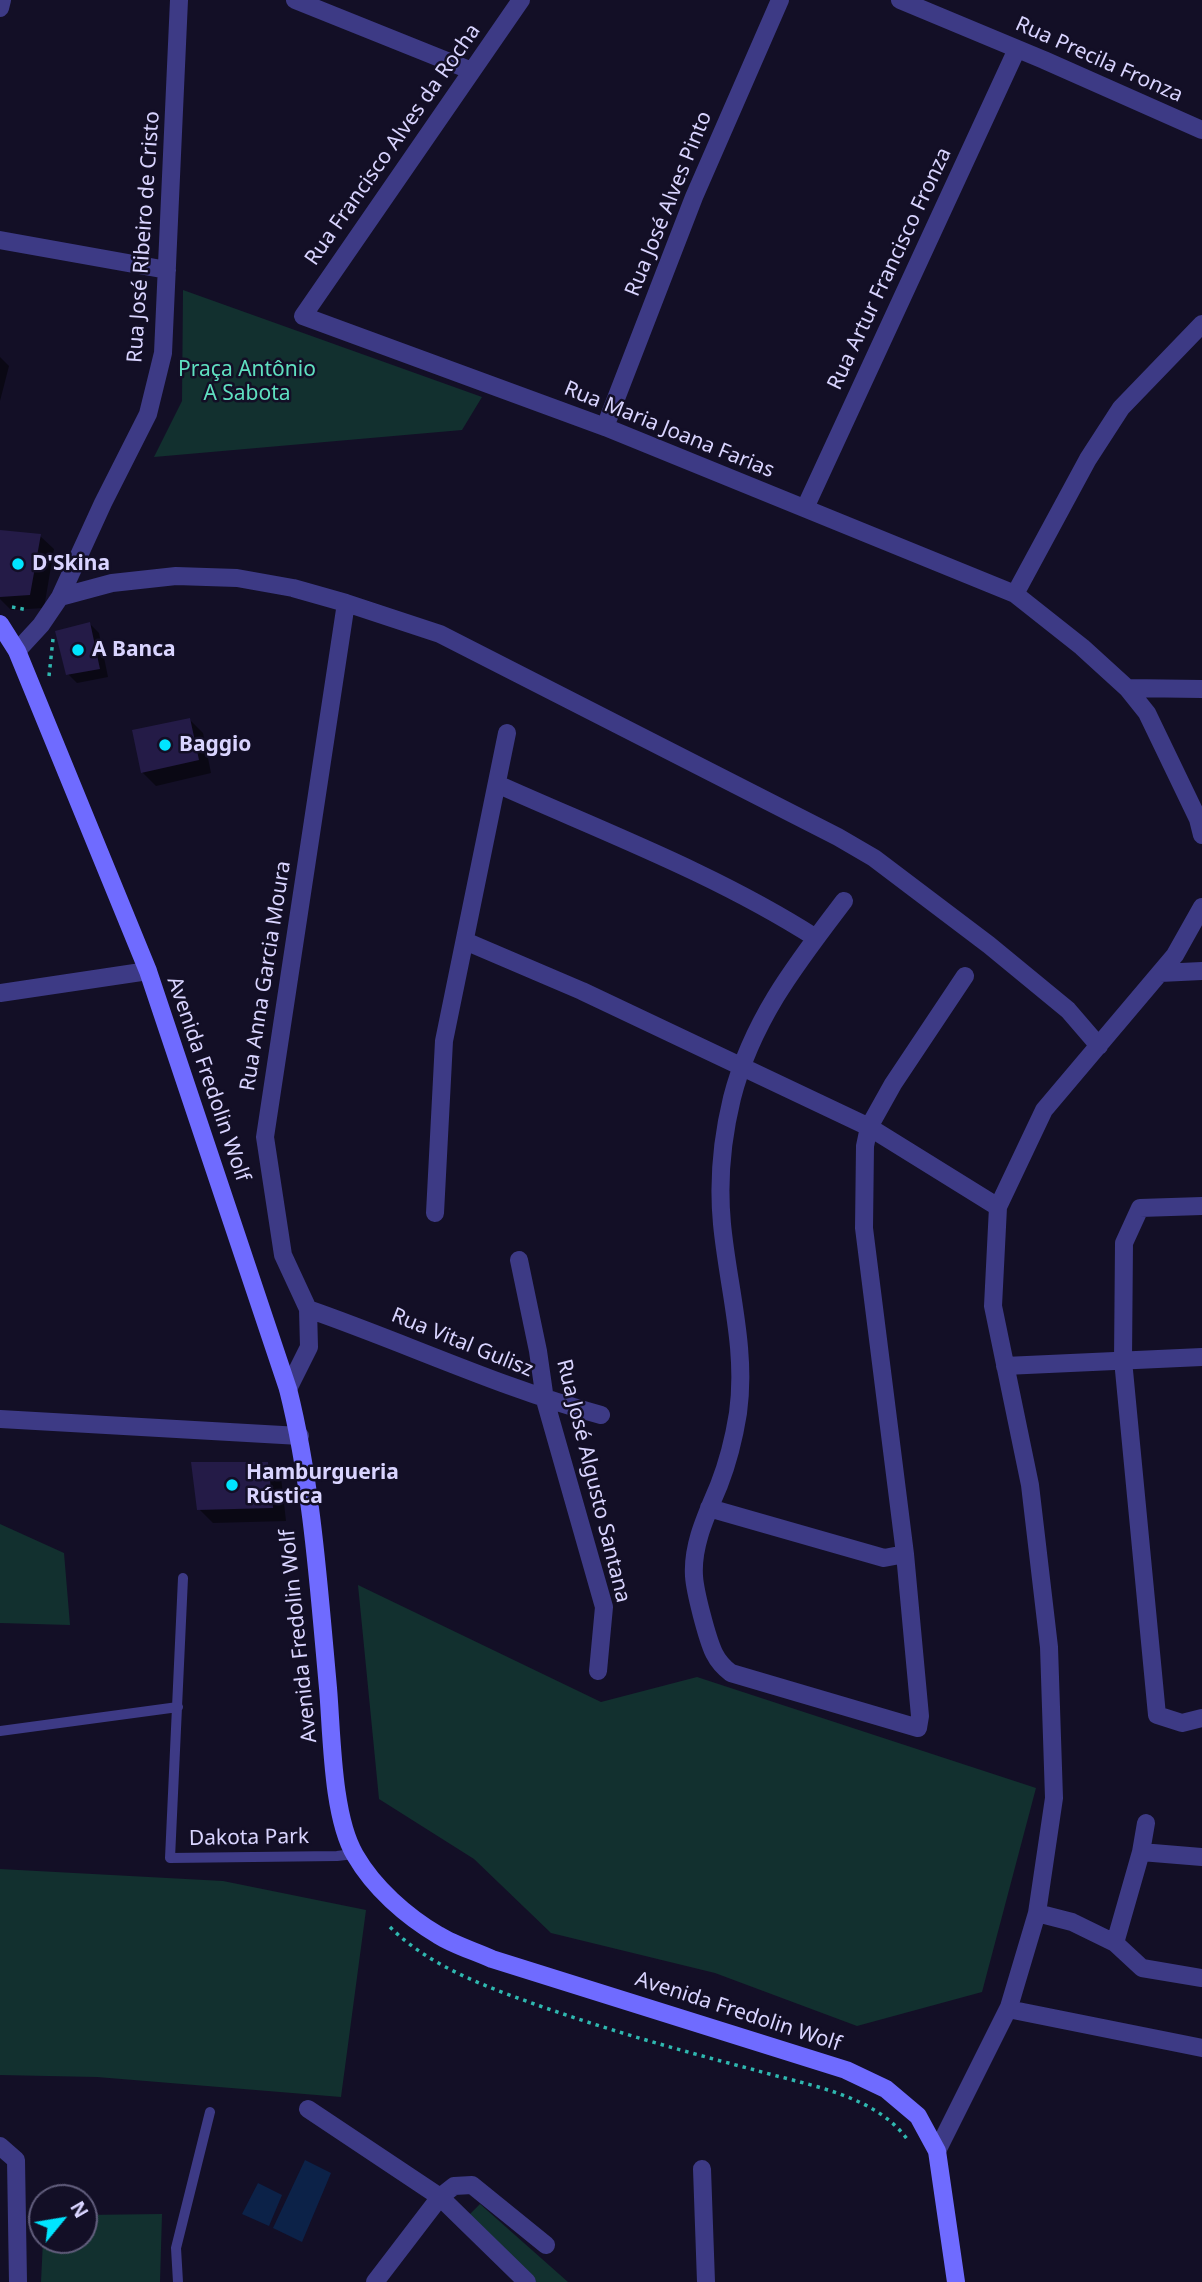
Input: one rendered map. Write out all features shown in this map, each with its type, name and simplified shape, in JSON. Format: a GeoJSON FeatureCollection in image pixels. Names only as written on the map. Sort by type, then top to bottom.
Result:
{"type":"FeatureCollection","features":[{"type":"Feature","properties":{"kind":"main road","name":"Avenida Fredolin Wolf"},"geometry":{"type":"LineString","coordinates":[[0,624],[17,651],[148,971],[288,1389],[300,1436],[338,1791],[345,1830],[354,1854],[379,1890],[438,1935],[492,1959],[846,2070],[886,2089],[918,2116],[937,2151]]}},
{"type":"Feature","properties":{"kind":"main road"},"geometry":{"type":"LineString","coordinates":[[937,2151],[956,2282]]}},
{"type":"Feature","properties":{"kind":"street"},"geometry":{"type":"LineString","coordinates":[[0,8],[2,0]]}},
{"type":"Feature","properties":{"kind":"street","name":"Rua José Ribeiro de Cristo"},"geometry":{"type":"LineString","coordinates":[[17,651],[60,597],[148,414],[163,353],[179,0]]}},
{"type":"Feature","properties":{"kind":"street"},"geometry":{"type":"LineString","coordinates":[[295,0],[472,71]]}},
{"type":"Feature","properties":{"kind":"street","name":"Rua Francisco Alves da Rocha"},"geometry":{"type":"LineString","coordinates":[[303,316],[521,0]]}},
{"type":"Feature","properties":{"kind":"street","name":"Rua José Alves Pinto"},"geometry":{"type":"LineString","coordinates":[[605,427],[694,197],[780,0]]}},
{"type":"Feature","properties":{"kind":"street","name":"Rua Precila Fronza"},"geometry":{"type":"LineString","coordinates":[[900,0],[1202,130]]}},
{"type":"Feature","properties":{"kind":"street","name":"Rua Artur Francisco Fronza"},"geometry":{"type":"LineString","coordinates":[[805,508],[1017,49]]}},
{"type":"Feature","properties":{"kind":"street"},"geometry":{"type":"LineString","coordinates":[[0,240],[167,270]]}},
{"type":"Feature","properties":{"kind":"street","name":"Rua Maria Joana Farias"},"geometry":{"type":"LineString","coordinates":[[303,316],[605,427],[1015,594],[1082,646],[1127,688],[1147,713],[1198,819],[1202,835]]}},
{"type":"Feature","properties":{"kind":"street"},"geometry":{"type":"LineString","coordinates":[[1015,594],[1088,459],[1121,408],[1202,324]]}},
{"type":"Feature","properties":{"kind":"street"},"geometry":{"type":"LineString","coordinates":[[60,597],[112,583],[176,576],[237,578],[293,587],[440,634],[838,837],[874,858],[989,945],[1068,1010],[1098,1046]]}},
{"type":"Feature","properties":{"kind":"street","name":"Rua Anna Garcia Moura"},"geometry":{"type":"LineString","coordinates":[[288,1389],[309,1347],[308,1310],[283,1255],[265,1137],[346,603]]}},
{"type":"Feature","properties":{"kind":"street"},"geometry":{"type":"LineString","coordinates":[[1127,688],[1202,689]]}},
{"type":"Feature","properties":{"kind":"street"},"geometry":{"type":"LineString","coordinates":[[435,1213],[444,1041],[507,733]]}},
{"type":"Feature","properties":{"kind":"street"},"geometry":{"type":"LineString","coordinates":[[497,784],[721,884],[779,914],[816,938]]}},
{"type":"Feature","properties":{"kind":"street"},"geometry":{"type":"LineString","coordinates":[[844,901],[777,991],[764,1016],[741,1068],[726,1129],[721,1192],[722,1223],[740,1352],[738,1412],[727,1461],[694,1556],[694,1580],[712,1651],[720,1664],[731,1673],[918,1728],[920,1716],[905,1554],[864,1228],[865,1146],[869,1127],[919,1042],[965,976]]}},
{"type":"Feature","properties":{"kind":"street"},"geometry":{"type":"LineString","coordinates":[[937,2151],[1008,2009],[1037,1913],[1054,1798],[1049,1647],[1030,1485],[993,1306],[998,1207],[1044,1110],[1175,955],[1202,907]]}},
{"type":"Feature","properties":{"kind":"street"},"geometry":{"type":"LineString","coordinates":[[465,941],[582,991],[869,1127],[998,1207]]}},
{"type":"Feature","properties":{"kind":"street"},"geometry":{"type":"LineString","coordinates":[[0,993],[148,971]]}},
{"type":"Feature","properties":{"kind":"street"},"geometry":{"type":"LineString","coordinates":[[1160,973],[1202,971]]}},
{"type":"Feature","properties":{"kind":"street"},"geometry":{"type":"LineString","coordinates":[[1202,1206],[1140,1208],[1124,1243],[1123,1360],[1157,1715],[1182,1723],[1202,1718]]}},
{"type":"Feature","properties":{"kind":"street","name":"Rua José Algusto Santana"},"geometry":{"type":"LineString","coordinates":[[519,1260],[545,1400],[604,1607],[597,1671]]}},
{"type":"Feature","properties":{"kind":"street","name":"Rua Vital Gulisz"},"geometry":{"type":"LineString","coordinates":[[308,1310],[364,1328],[545,1400],[601,1415]]}},
{"type":"Feature","properties":{"kind":"street"},"geometry":{"type":"LineString","coordinates":[[1005,1366],[1202,1357]]}},
{"type":"Feature","properties":{"kind":"street"},"geometry":{"type":"LineString","coordinates":[[0,1419],[300,1436]]}},
{"type":"Feature","properties":{"kind":"street"},"geometry":{"type":"LineString","coordinates":[[709,1508],[884,1558],[905,1554]]}},
{"type":"Feature","properties":{"kind":"street"},"geometry":{"type":"LineString","coordinates":[[1115,1942],[1141,1852],[1146,1823]]}},
{"type":"Feature","properties":{"kind":"street"},"geometry":{"type":"LineString","coordinates":[[1141,1852],[1202,1857]]}},
{"type":"Feature","properties":{"kind":"street"},"geometry":{"type":"LineString","coordinates":[[1037,1913],[1072,1922],[1115,1942],[1142,1968],[1202,1978]]}},
{"type":"Feature","properties":{"kind":"street"},"geometry":{"type":"LineString","coordinates":[[1008,2009],[1202,2048]]}},
{"type":"Feature","properties":{"kind":"street"},"geometry":{"type":"LineString","coordinates":[[308,2109],[440,2197],[527,2282]]}},
{"type":"Feature","properties":{"kind":"street"},"geometry":{"type":"LineString","coordinates":[[0,2146],[16,2160],[18,2282]]}},
{"type":"Feature","properties":{"kind":"street"},"geometry":{"type":"LineString","coordinates":[[702,2169],[706,2282]]}},
{"type":"Feature","properties":{"kind":"street"},"geometry":{"type":"LineString","coordinates":[[375,2282],[440,2197],[454,2186],[472,2185],[546,2245]]}},
{"type":"Feature","properties":{"kind":"lane","name":"Dakota Park"},"geometry":{"type":"LineString","coordinates":[[183,1578],[170,1858],[354,1854]]}},
{"type":"Feature","properties":{"kind":"lane"},"geometry":{"type":"LineString","coordinates":[[0,1731],[178,1707]]}},
{"type":"Feature","properties":{"kind":"lane"},"geometry":{"type":"LineString","coordinates":[[178,2282],[176,2248],[210,2112]]}},
{"type":"Feature","properties":{"kind":"path"},"geometry":{"type":"LineString","coordinates":[[7,606],[30,610],[40,625],[54,638],[49,659],[51,686]]}},
{"type":"Feature","properties":{"kind":"path"},"geometry":{"type":"LineString","coordinates":[[382,1919],[401,1938],[442,1966],[504,1993],[607,2030],[831,2091],[871,2108],[900,2129],[908,2140]]}},
{"type":"Feature","properties":{"kind":"green space","name":"Praça Antônio A Sabota"},"geometry":{"type":"Polygon","coordinates":[[[183,290],[482,397],[462,430],[154,457],[182,401],[183,290]]]}},
{"type":"Feature","properties":{"kind":"green space"},"geometry":{"type":"Polygon","coordinates":[[[0,1524],[64,1553],[70,1625],[0,1623],[0,1524]]]}},
{"type":"Feature","properties":{"kind":"green space"},"geometry":{"type":"Polygon","coordinates":[[[358,1585],[601,1702],[697,1677],[1036,1788],[982,1992],[857,2026],[715,1973],[551,1933],[474,1859],[379,1799],[358,1585]]]}},
{"type":"Feature","properties":{"kind":"green space"},"geometry":{"type":"Polygon","coordinates":[[[0,1869],[223,1881],[366,1910],[341,2097],[97,2077],[0,2075],[0,1869]]]}},
{"type":"Feature","properties":{"kind":"green space"},"geometry":{"type":"Polygon","coordinates":[[[480,2204],[568,2282],[536,2282],[466,2218],[480,2204]]]}},
{"type":"Feature","properties":{"kind":"green space"},"geometry":{"type":"Polygon","coordinates":[[[162,2214],[160,2282],[41,2282],[42,2254],[98,2254],[98,2215],[162,2214]]]}},
{"type":"Feature","properties":{"kind":"water"},"geometry":{"type":"Polygon","coordinates":[[[305,2160],[331,2173],[302,2242],[273,2228],[305,2160]]]}},
{"type":"Feature","properties":{"kind":"water"},"geometry":{"type":"Polygon","coordinates":[[[258,2183],[282,2195],[269,2226],[242,2214],[258,2183]]]}},
{"type":"Feature","properties":{"kind":"building","name":"D'Skina"},"geometry":{"type":"Polygon","coordinates":[[[0,530],[41,534],[30,595],[0,597],[0,530]]]}},
{"type":"Feature","properties":{"kind":"building","name":"A Banca"},"geometry":{"type":"Polygon","coordinates":[[[90,622],[100,669],[66,675],[55,631],[90,622]]]}},
{"type":"Feature","properties":{"kind":"building","name":"Baggio"},"geometry":{"type":"Polygon","coordinates":[[[190,718],[199,760],[141,773],[132,730],[190,718]]]}},
{"type":"Feature","properties":{"kind":"building","name":"Hamburgueria Rústica"},"geometry":{"type":"Polygon","coordinates":[[[191,1462],[268,1462],[273,1508],[197,1510],[191,1462]]]}},
{"type":"Feature","properties":{"kind":"place","name":"D'Skina"},"geometry":{"type":"Point","coordinates":[18,564]}},
{"type":"Feature","properties":{"kind":"place","name":"A Banca"},"geometry":{"type":"Point","coordinates":[78,650]}},
{"type":"Feature","properties":{"kind":"place","name":"Baggio"},"geometry":{"type":"Point","coordinates":[165,745]}},
{"type":"Feature","properties":{"kind":"place","name":"Hamburgueria Rústica"},"geometry":{"type":"Point","coordinates":[232,1485]}}]}
